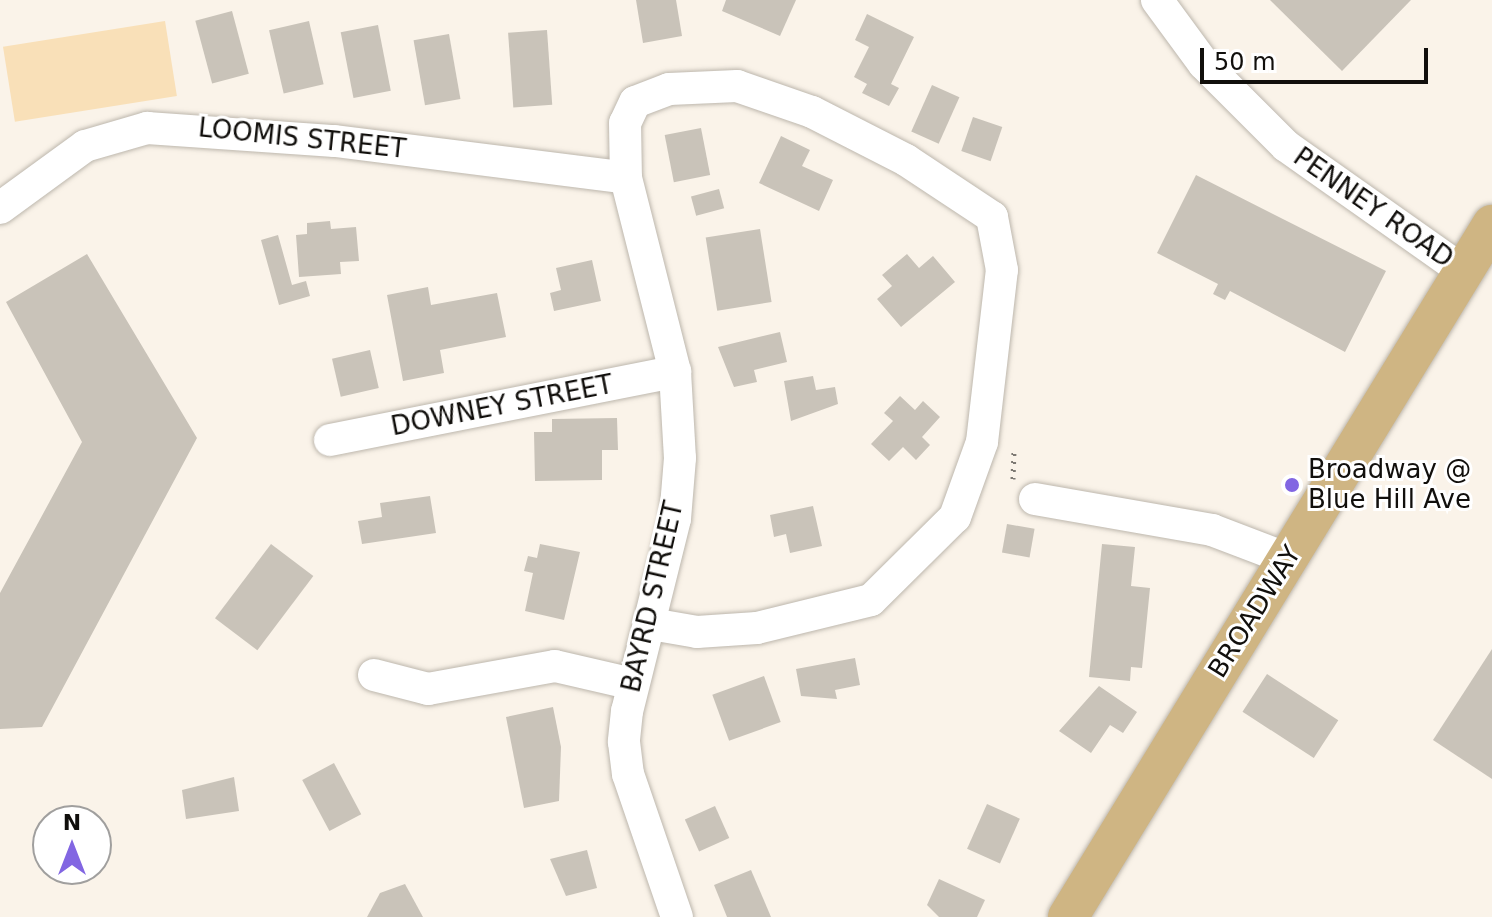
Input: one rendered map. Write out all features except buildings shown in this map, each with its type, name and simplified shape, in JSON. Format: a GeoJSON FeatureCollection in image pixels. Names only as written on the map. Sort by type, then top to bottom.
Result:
{"type":"FeatureCollection","features":[{"type":"Feature","properties":{"kind":"main road","name":"BROADWAY"},"geometry":{"type":"LineString","coordinates":[[1068,917],[1492,225]]}},
{"type":"Feature","properties":{"kind":"street","name":"PENNEY ROAD"},"geometry":{"type":"LineString","coordinates":[[1157,0],[1204,64],[1286,146],[1463,271]]}},
{"type":"Feature","properties":{"kind":"street","name":"BAYRD STREET"},"geometry":{"type":"LineString","coordinates":[[677,917],[628,774],[633,684],[651,624],[678,490],[675,372],[626,178],[625,123],[635,102],[691,84],[718,84],[812,112],[983,205],[999,231],[1002,270],[982,442]]}},
{"type":"Feature","properties":{"kind":"street","name":"LOOMIS STREET"},"geometry":{"type":"LineString","coordinates":[[0,208],[85,146],[147,128],[335,141],[626,178]]}},
{"type":"Feature","properties":{"kind":"street","name":"DOWNEY STREET"},"geometry":{"type":"LineString","coordinates":[[330,440],[675,372]]}},
{"type":"Feature","properties":{"kind":"street"},"geometry":{"type":"LineString","coordinates":[[651,624],[727,631],[857,607],[935,545],[971,489],[982,442]]}},
{"type":"Feature","properties":{"kind":"street"},"geometry":{"type":"LineString","coordinates":[[1035,499],[1212,530],[1288,559]]}},
{"type":"Feature","properties":{"kind":"street"},"geometry":{"type":"LineString","coordinates":[[374,675],[428,689],[555,666],[633,684]]}},
{"type":"Feature","properties":{"kind":"path"},"geometry":{"type":"LineString","coordinates":[[982,442],[1014,447],[1012,496],[1035,499]]}},
{"type":"Feature","properties":{"kind":"shaded area"},"geometry":{"type":"Polygon","coordinates":[[[165,21],[177,96],[15,122],[3,47],[165,21]]]}},
{"type":"Feature","properties":{"kind":"place","name":"Broadway @ Blue Hill Ave"},"geometry":{"type":"Point","coordinates":[1292,485]}}]}
